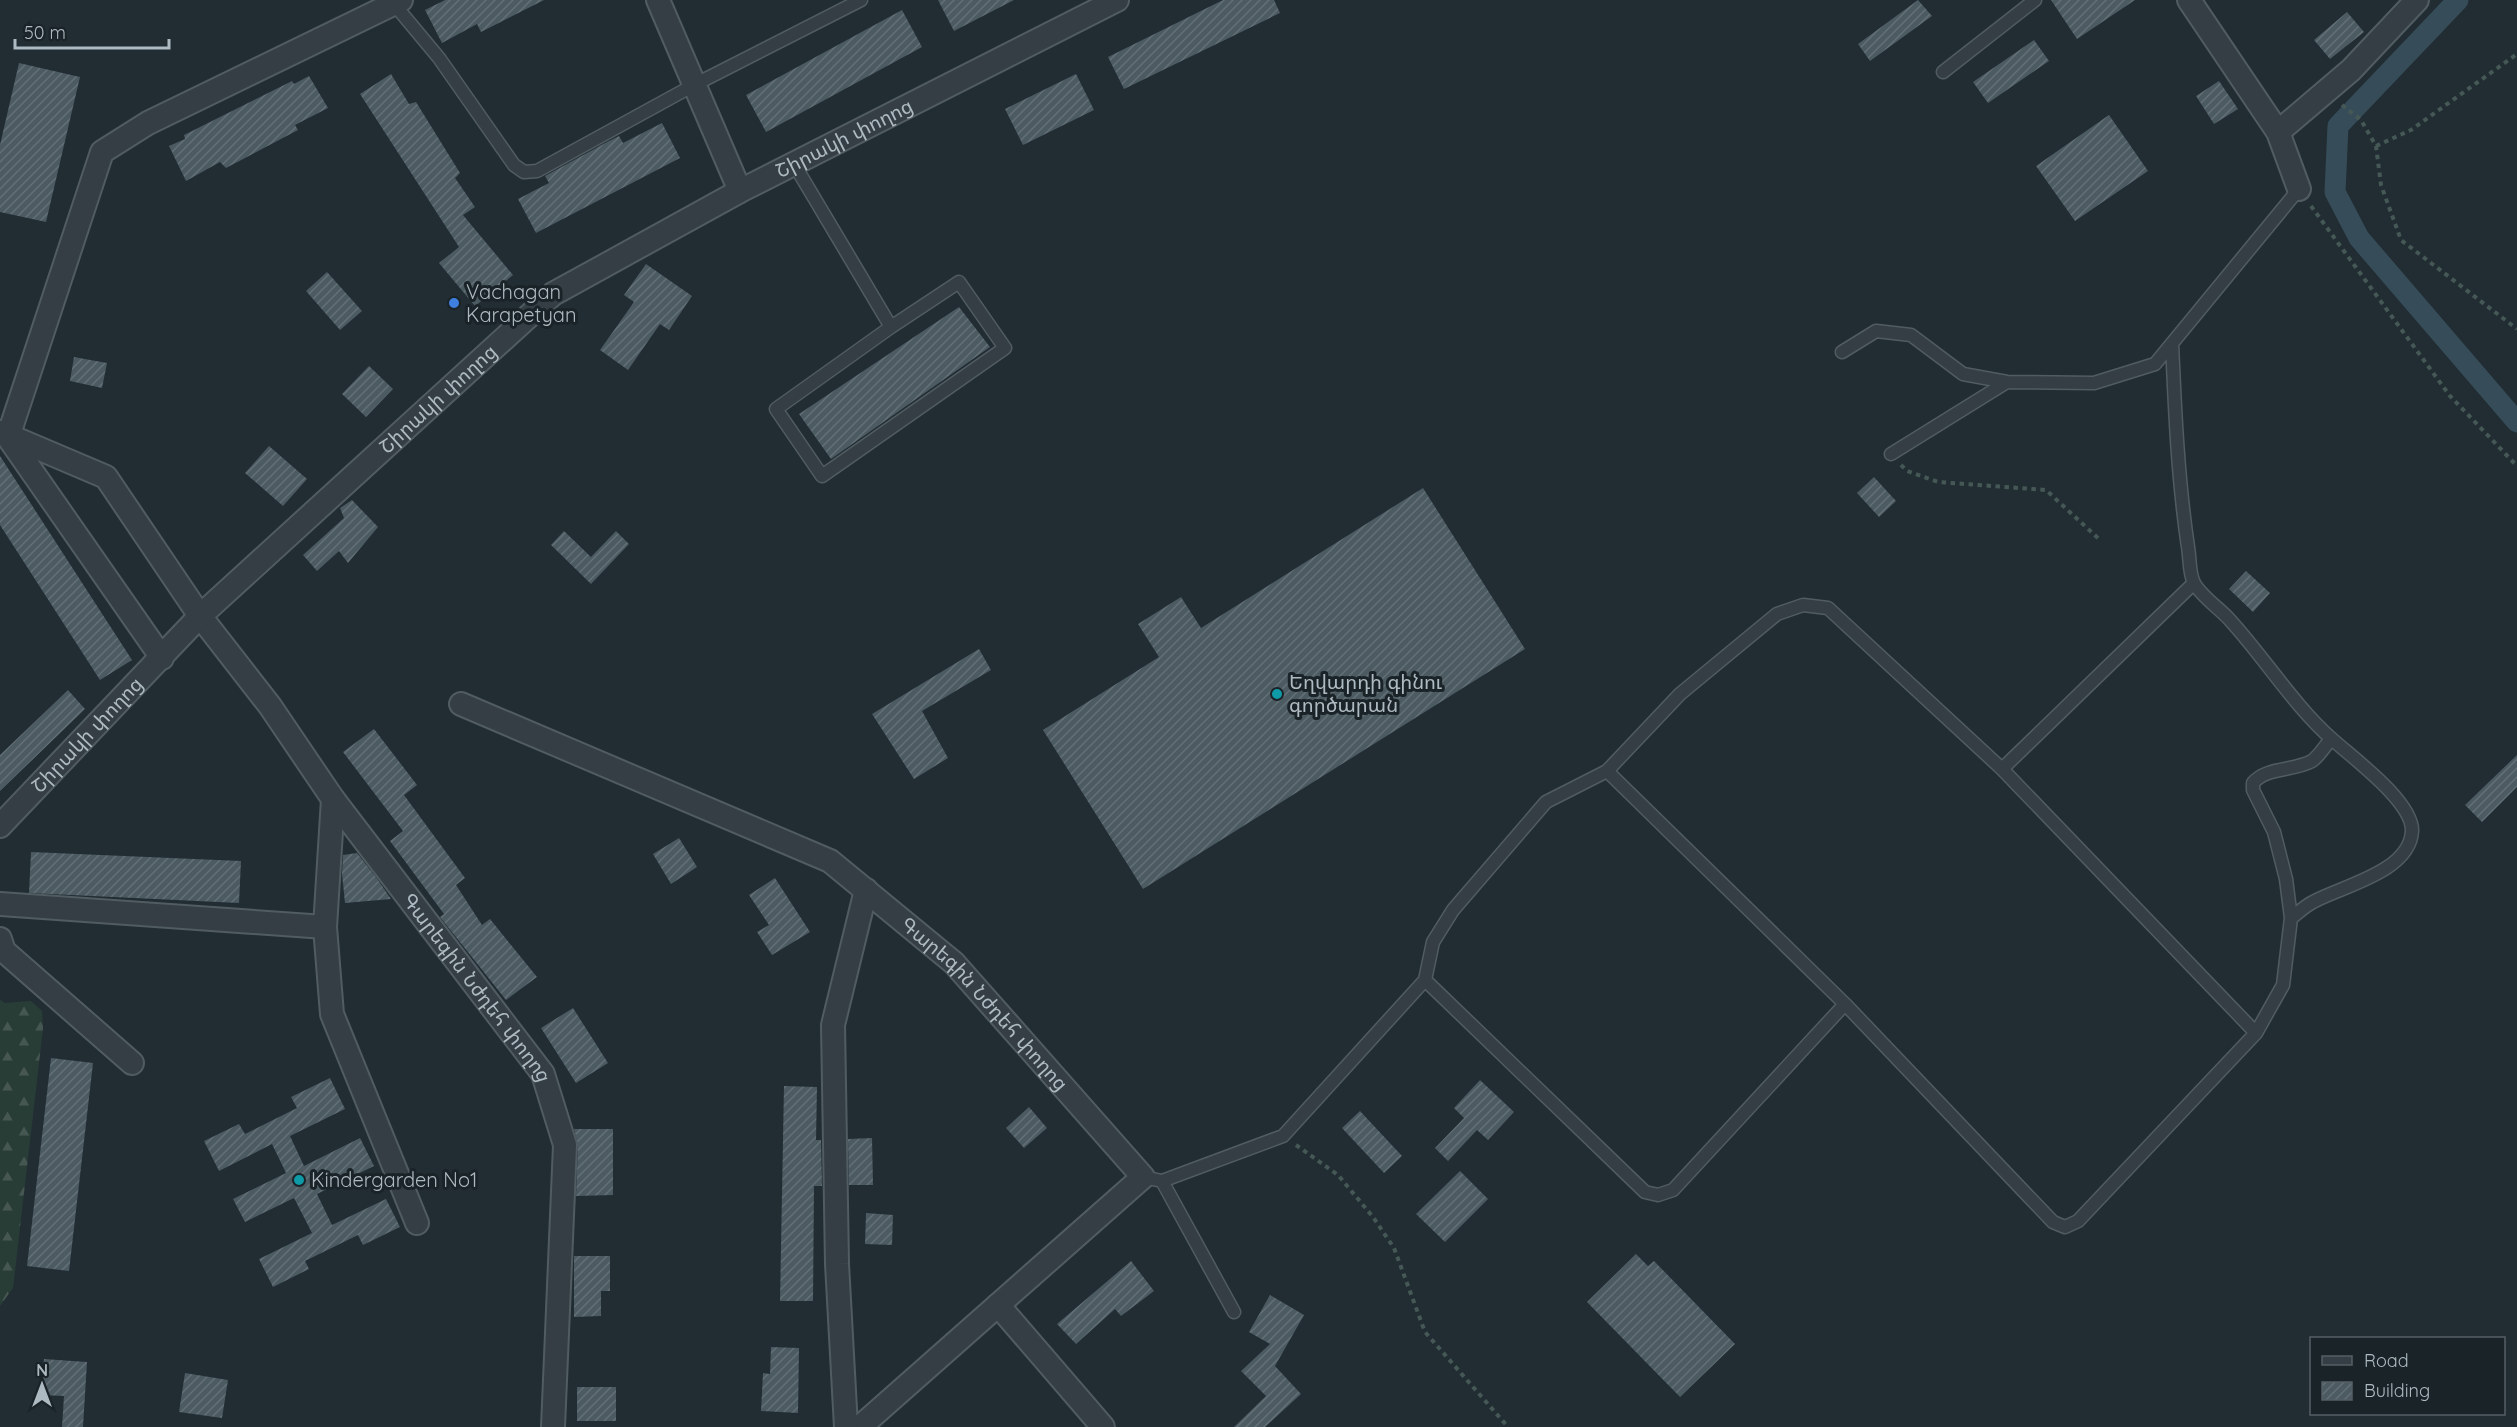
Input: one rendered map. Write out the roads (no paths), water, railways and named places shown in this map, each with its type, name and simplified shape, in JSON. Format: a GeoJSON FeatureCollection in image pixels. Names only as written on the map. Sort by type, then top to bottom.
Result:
{"type":"FeatureCollection","features":[{"type":"Feature","properties":{"kind":"street"},"geometry":{"type":"LineString","coordinates":[[658,0],[740,191]]}},
{"type":"Feature","properties":{"kind":"street","name":"Շիրակի փողոց"},"geometry":{"type":"LineString","coordinates":[[0,826],[200,616],[554,294],[740,191],[1117,0]]}},
{"type":"Feature","properties":{"kind":"street"},"geometry":{"type":"LineString","coordinates":[[2189,0],[2278,132],[2299,189]]}},
{"type":"Feature","properties":{"kind":"street"},"geometry":{"type":"LineString","coordinates":[[2278,132],[2351,70],[2417,0]]}},
{"type":"Feature","properties":{"kind":"street"},"geometry":{"type":"LineString","coordinates":[[162,658],[4,435],[102,152],[148,123],[397,2]]}},
{"type":"Feature","properties":{"kind":"street","name":"Գարեգին Նժդեհ փողոց"},"geometry":{"type":"LineString","coordinates":[[4,435],[106,477],[200,616],[270,705],[333,799],[543,1074],[565,1145],[553,1427]]}},
{"type":"Feature","properties":{"kind":"street","name":"Գարեգին Նժդեհ փողոց"},"geometry":{"type":"LineString","coordinates":[[461,705],[830,861],[954,963],[1153,1179]]}},
{"type":"Feature","properties":{"kind":"street"},"geometry":{"type":"LineString","coordinates":[[333,799],[325,927],[332,1014],[417,1223]]}},
{"type":"Feature","properties":{"kind":"street"},"geometry":{"type":"LineString","coordinates":[[846,1427],[837,1264],[833,1025],[866,890]]}},
{"type":"Feature","properties":{"kind":"street"},"geometry":{"type":"LineString","coordinates":[[0,903],[325,927]]}},
{"type":"Feature","properties":{"kind":"street"},"geometry":{"type":"LineString","coordinates":[[0,939],[4,951],[132,1063]]}},
{"type":"Feature","properties":{"kind":"street"},"geometry":{"type":"LineString","coordinates":[[860,1427],[998,1305],[1153,1179]]}},
{"type":"Feature","properties":{"kind":"street"},"geometry":{"type":"LineString","coordinates":[[998,1305],[1103,1427]]}},
{"type":"Feature","properties":{"kind":"lane"},"geometry":{"type":"LineString","coordinates":[[397,2],[514,165],[524,172],[537,171],[694,85],[861,0]]}},
{"type":"Feature","properties":{"kind":"lane"},"geometry":{"type":"LineString","coordinates":[[1943,72],[2035,0]]}},
{"type":"Feature","properties":{"kind":"lane"},"geometry":{"type":"LineString","coordinates":[[794,164],[891,327]]}},
{"type":"Feature","properties":{"kind":"lane"},"geometry":{"type":"LineString","coordinates":[[1842,352],[1876,331],[1911,335],[1963,374],[2007,382],[2094,383],[2155,364],[2299,189]]}},
{"type":"Feature","properties":{"kind":"lane"},"geometry":{"type":"LineString","coordinates":[[959,282],[1005,348],[822,476],[776,409],[891,327],[959,282]]}},
{"type":"Feature","properties":{"kind":"lane"},"geometry":{"type":"LineString","coordinates":[[2172,343],[2176,435],[2194,583],[2231,621],[2331,739],[2370,770],[2408,816],[2412,830],[2409,842],[2401,855],[2371,879],[2322,898],[2291,918]]}},
{"type":"Feature","properties":{"kind":"lane"},"geometry":{"type":"LineString","coordinates":[[1891,454],[2007,382]]}},
{"type":"Feature","properties":{"kind":"lane"},"geometry":{"type":"LineString","coordinates":[[2002,768],[2194,583]]}},
{"type":"Feature","properties":{"kind":"lane"},"geometry":{"type":"LineString","coordinates":[[1234,1312],[1153,1179],[1283,1136],[1425,980],[1433,942],[1453,910],[1546,802],[1606,771],[1680,694],[1778,614],[1803,605],[1828,608],[2002,768],[2256,1033]]}},
{"type":"Feature","properties":{"kind":"lane"},"geometry":{"type":"LineString","coordinates":[[1606,771],[1845,1004],[2053,1222],[2066,1227],[2078,1221],[2256,1033],[2283,985],[2291,918],[2286,879],[2274,831],[2253,790],[2253,783],[2259,776],[2298,767],[2314,760],[2331,739]]}},
{"type":"Feature","properties":{"kind":"lane"},"geometry":{"type":"LineString","coordinates":[[1425,980],[1645,1192],[1658,1195],[1673,1190],[1845,1004]]}},
{"type":"Feature","properties":{"kind":"waterway"},"geometry":{"type":"LineString","coordinates":[[2458,0],[2338,126],[2335,192],[2359,238],[2517,422]]}},
{"type":"Feature","properties":{"kind":"place","name":"Vachagan Karapetyan"},"geometry":{"type":"Point","coordinates":[454,303]}},
{"type":"Feature","properties":{"kind":"place","name":"Եղվարդի գինու գործարան"},"geometry":{"type":"Point","coordinates":[1277,694]}},
{"type":"Feature","properties":{"kind":"place","name":"Kindergarden No1"},"geometry":{"type":"Point","coordinates":[299,1180]}}]}
